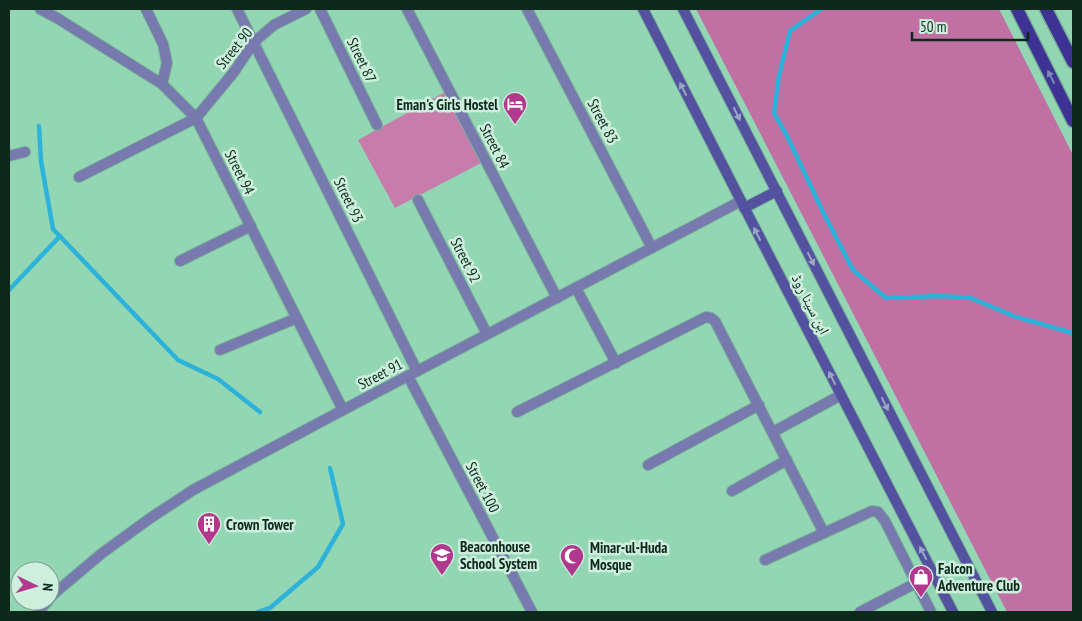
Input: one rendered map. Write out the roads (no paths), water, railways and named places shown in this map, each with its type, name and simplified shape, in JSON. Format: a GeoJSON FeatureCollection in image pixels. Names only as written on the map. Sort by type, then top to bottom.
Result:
{"type":"FeatureCollection","features":[{"type":"Feature","properties":{"kind":"main road","name":"ابن سینا روڈ"},"geometry":{"type":"LineString","coordinates":[[642,9],[953,612]]}},
{"type":"Feature","properties":{"kind":"main road","name":"ابن سینا روڈ"},"geometry":{"type":"LineString","coordinates":[[682,9],[992,612]]}},
{"type":"Feature","properties":{"kind":"main road"},"geometry":{"type":"LineString","coordinates":[[1017,9],[1073,121]]}},
{"type":"Feature","properties":{"kind":"main road"},"geometry":{"type":"LineString","coordinates":[[1046,9],[1073,62]]}},
{"type":"Feature","properties":{"kind":"main road"},"geometry":{"type":"LineString","coordinates":[[742,205],[776,192]]}},
{"type":"Feature","properties":{"kind":"street","name":"Street 94"},"geometry":{"type":"LineString","coordinates":[[40,9],[162,84],[196,118],[343,410]]}},
{"type":"Feature","properties":{"kind":"street"},"geometry":{"type":"LineString","coordinates":[[146,9],[163,44],[167,64],[162,84]]}},
{"type":"Feature","properties":{"kind":"street","name":"Street 93"},"geometry":{"type":"LineString","coordinates":[[237,9],[417,371]]}},
{"type":"Feature","properties":{"kind":"street","name":"Street 90"},"geometry":{"type":"LineString","coordinates":[[196,118],[234,72],[254,42],[274,26],[306,9]]}},
{"type":"Feature","properties":{"kind":"street","name":"Street 87"},"geometry":{"type":"LineString","coordinates":[[320,9],[377,125]]}},
{"type":"Feature","properties":{"kind":"street","name":"Street 84"},"geometry":{"type":"LineString","coordinates":[[407,9],[557,298]]}},
{"type":"Feature","properties":{"kind":"street","name":"Street 83"},"geometry":{"type":"LineString","coordinates":[[527,9],[652,248]]}},
{"type":"Feature","properties":{"kind":"street"},"geometry":{"type":"LineString","coordinates":[[79,177],[196,118]]}},
{"type":"Feature","properties":{"kind":"street"},"geometry":{"type":"LineString","coordinates":[[9,156],[24,152]]}},
{"type":"Feature","properties":{"kind":"street","name":"Street 92"},"geometry":{"type":"LineString","coordinates":[[418,200],[487,334]]}},
{"type":"Feature","properties":{"kind":"street","name":"Street 91"},"geometry":{"type":"LineString","coordinates":[[60,589],[101,554],[193,490],[652,248],[742,205]]}},
{"type":"Feature","properties":{"kind":"street"},"geometry":{"type":"LineString","coordinates":[[180,260],[251,226]]}},
{"type":"Feature","properties":{"kind":"street"},"geometry":{"type":"LineString","coordinates":[[576,288],[616,362]]}},
{"type":"Feature","properties":{"kind":"street"},"geometry":{"type":"LineString","coordinates":[[220,350],[297,318]]}},
{"type":"Feature","properties":{"kind":"street"},"geometry":{"type":"LineString","coordinates":[[516,412],[706,318],[711,318],[715,321],[824,532]]}},
{"type":"Feature","properties":{"kind":"street","name":"Street 100"},"geometry":{"type":"LineString","coordinates":[[408,376],[532,612]]}},
{"type":"Feature","properties":{"kind":"street"},"geometry":{"type":"LineString","coordinates":[[773,432],[841,395]]}},
{"type":"Feature","properties":{"kind":"street"},"geometry":{"type":"LineString","coordinates":[[648,465],[759,406]]}},
{"type":"Feature","properties":{"kind":"street"},"geometry":{"type":"LineString","coordinates":[[732,491],[787,460]]}},
{"type":"Feature","properties":{"kind":"street"},"geometry":{"type":"LineString","coordinates":[[765,560],[872,511],[878,512],[885,521],[931,612]]}},
{"type":"Feature","properties":{"kind":"street"},"geometry":{"type":"LineString","coordinates":[[860,612],[916,583]]}},
{"type":"Feature","properties":{"kind":"waterway"},"geometry":{"type":"LineString","coordinates":[[821,9],[790,31],[779,76],[774,113],[853,270],[886,298],[942,296],[971,298],[1016,317],[1073,333]]}},
{"type":"Feature","properties":{"kind":"waterway"},"geometry":{"type":"LineString","coordinates":[[39,126],[41,161],[53,229],[178,360],[218,379],[260,412]]}},
{"type":"Feature","properties":{"kind":"waterway"},"geometry":{"type":"LineString","coordinates":[[9,290],[60,236]]}},
{"type":"Feature","properties":{"kind":"waterway"},"geometry":{"type":"LineString","coordinates":[[258,612],[270,608],[318,567],[343,524],[330,468]]}},
{"type":"Feature","properties":{"kind":"place","name":"Eman's Girls Hostel"},"geometry":{"type":"Point","coordinates":[515,125]}},
{"type":"Feature","properties":{"kind":"place","name":"Crown Tower"},"geometry":{"type":"Point","coordinates":[209,545]}},
{"type":"Feature","properties":{"kind":"place","name":"Beaconhouse School System"},"geometry":{"type":"Point","coordinates":[442,576]}},
{"type":"Feature","properties":{"kind":"place","name":"Minar-ul-Huda Mosque"},"geometry":{"type":"Point","coordinates":[572,577]}},
{"type":"Feature","properties":{"kind":"place","name":"Falcon Adventure Club"},"geometry":{"type":"Point","coordinates":[921,598]}}]}
